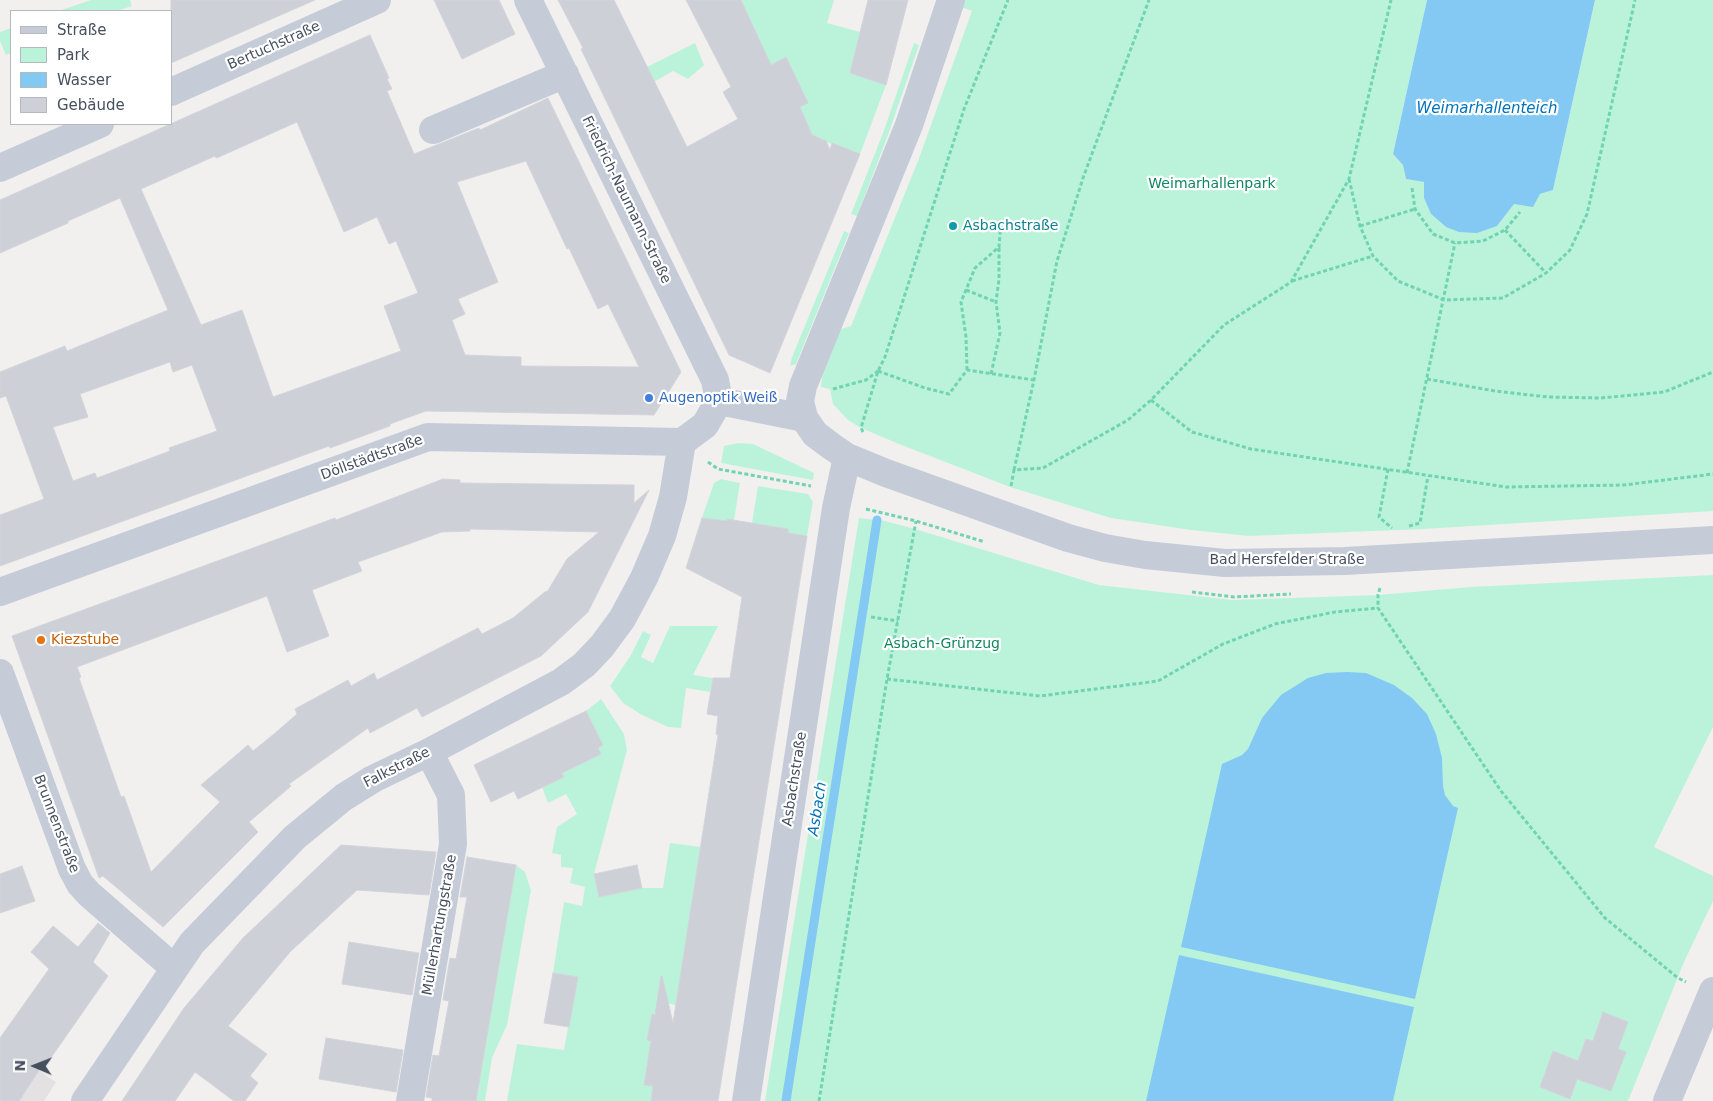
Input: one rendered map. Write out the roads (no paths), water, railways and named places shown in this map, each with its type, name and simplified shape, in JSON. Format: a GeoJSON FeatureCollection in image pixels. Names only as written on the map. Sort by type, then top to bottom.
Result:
{"type":"FeatureCollection","features":[{"type":"Feature","properties":{"kind":"street","name":"Bertuchstraße"},"geometry":{"type":"LineString","coordinates":[[172,92],[377,0]]}},
{"type":"Feature","properties":{"kind":"street","name":"Friedrich-Naumann-Straße"},"geometry":{"type":"LineString","coordinates":[[528,0],[715,380],[719,401]]}},
{"type":"Feature","properties":{"kind":"street"},"geometry":{"type":"LineString","coordinates":[[682,442],[705,424],[719,401],[804,418],[800,401],[808,373],[909,125],[951,0]]}},
{"type":"Feature","properties":{"kind":"street"},"geometry":{"type":"LineString","coordinates":[[433,130],[564,74]]}},
{"type":"Feature","properties":{"kind":"street"},"geometry":{"type":"LineString","coordinates":[[0,168],[98,125]]}},
{"type":"Feature","properties":{"kind":"street","name":"Bad Hersfelder Straße"},"geometry":{"type":"LineString","coordinates":[[804,418],[815,434],[847,457],[886,473],[1068,538],[1105,548],[1145,555],[1225,563],[1387,560],[1713,540]]}},
{"type":"Feature","properties":{"kind":"street","name":"Döllstädtstraße"},"geometry":{"type":"LineString","coordinates":[[0,592],[428,437],[682,442]]}},
{"type":"Feature","properties":{"kind":"street","name":"Falkstraße"},"geometry":{"type":"LineString","coordinates":[[85,1101],[192,943],[295,837],[344,797],[373,779],[429,752],[562,682],[584,665],[602,646],[622,619],[644,578],[662,536],[673,497],[682,442]]}},
{"type":"Feature","properties":{"kind":"street","name":"Asbachstraße"},"geometry":{"type":"LineString","coordinates":[[746,1101],[838,502],[847,457]]}},
{"type":"Feature","properties":{"kind":"street","name":"Brunnenstraße"},"geometry":{"type":"LineString","coordinates":[[0,673],[72,869],[80,884],[174,968]]}},
{"type":"Feature","properties":{"kind":"street","name":"Müllerhartungstraße"},"geometry":{"type":"LineString","coordinates":[[410,1101],[454,844],[451,795],[429,752]]}},
{"type":"Feature","properties":{"kind":"street"},"geometry":{"type":"LineString","coordinates":[[1667,1101],[1712,992]]}},
{"type":"Feature","properties":{"kind":"water","name":"Weimarhallenteich"},"geometry":{"type":"Polygon","coordinates":[[[1427,0],[1595,0],[1553,190],[1540,194],[1533,207],[1514,204],[1497,226],[1477,233],[1459,232],[1446,227],[1431,214],[1424,198],[1424,182],[1406,179],[1403,165],[1393,154],[1427,0]]]}},
{"type":"Feature","properties":{"kind":"water"},"geometry":{"type":"Polygon","coordinates":[[[1326,673],[1366,673],[1394,685],[1412,698],[1427,714],[1436,734],[1442,758],[1445,795],[1453,806],[1458,808],[1415,999],[1181,947],[1222,764],[1242,755],[1248,749],[1262,718],[1281,695],[1308,678],[1326,673]]]}},
{"type":"Feature","properties":{"kind":"water"},"geometry":{"type":"Polygon","coordinates":[[[1179,955],[1414,1007],[1393,1101],[1146,1101],[1179,955]]]}},
{"type":"Feature","properties":{"kind":"waterway","name":"Asbach"},"geometry":{"type":"LineString","coordinates":[[786,1101],[877,520]]}},
{"type":"Feature","properties":{"kind":"place","name":"Asbachstraße"},"geometry":{"type":"Point","coordinates":[953,226]}},
{"type":"Feature","properties":{"kind":"place","name":"Augenoptik Weiß"},"geometry":{"type":"Point","coordinates":[649,398]}},
{"type":"Feature","properties":{"kind":"place","name":"Kiezstube"},"geometry":{"type":"Point","coordinates":[41,640]}},
{"type":"Feature","properties":{"kind":"park label","name":"Weimarhallenpark"},"geometry":{"type":"Point","coordinates":[1212,184]}},
{"type":"Feature","properties":{"kind":"park label","name":"Asbach-Grünzug"},"geometry":{"type":"Point","coordinates":[942,644]}}]}
